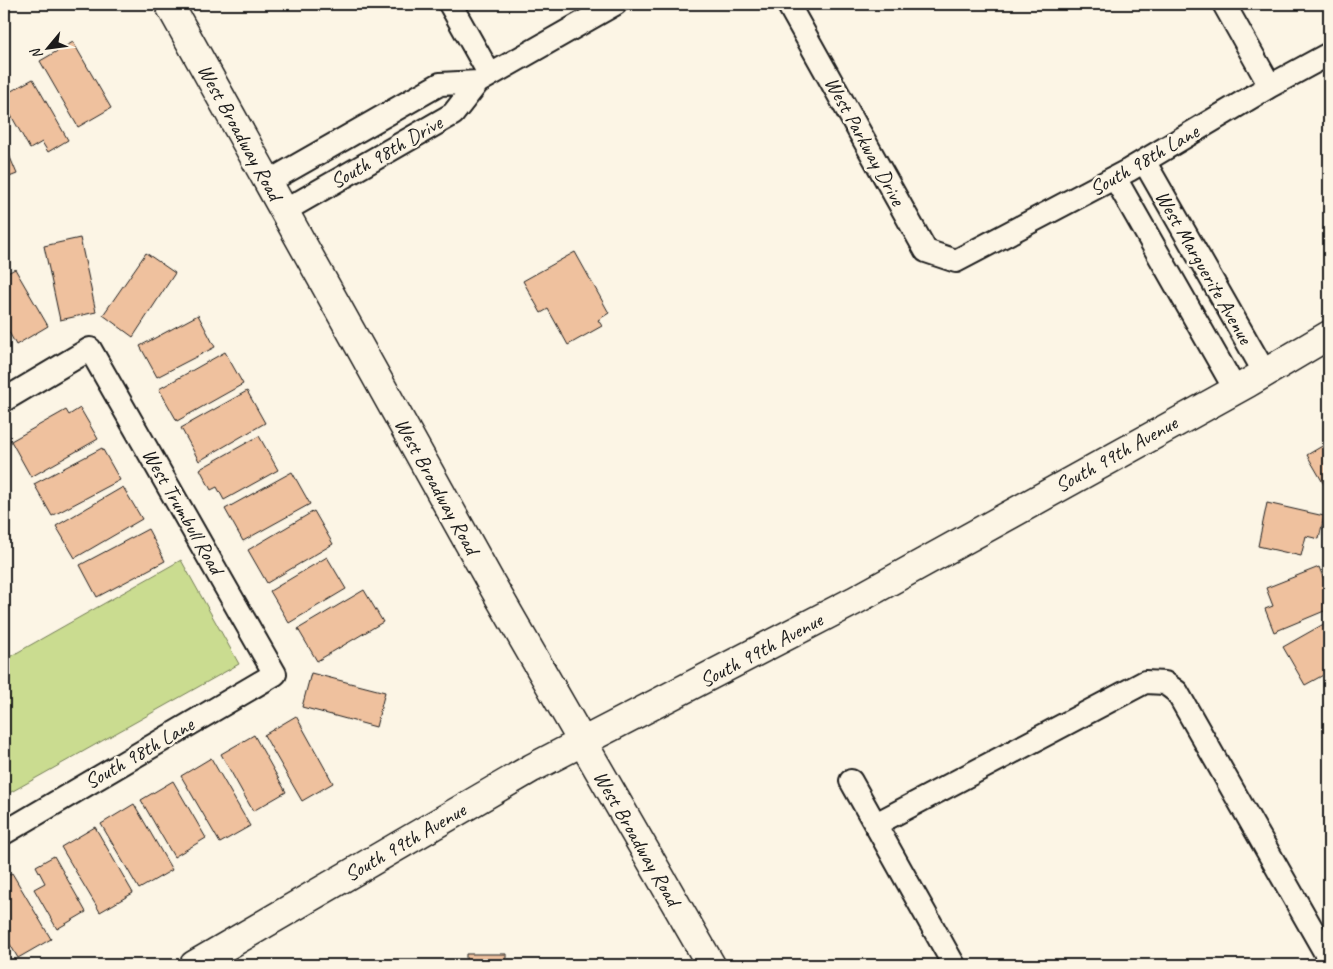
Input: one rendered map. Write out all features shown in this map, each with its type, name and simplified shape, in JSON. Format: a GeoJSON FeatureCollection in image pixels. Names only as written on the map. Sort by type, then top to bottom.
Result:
{"type":"FeatureCollection","features":[{"type":"Feature","properties":{"kind":"main road","name":"West Broadway Road"},"geometry":{"type":"LineString","coordinates":[[169,4],[581,742],[710,965]]}},
{"type":"Feature","properties":{"kind":"main road","name":"South 99th Avenue"},"geometry":{"type":"LineString","coordinates":[[194,965],[490,792],[581,742],[854,601],[1235,390],[1329,335]]}},
{"type":"Feature","properties":{"kind":"street"},"geometry":{"type":"LineString","coordinates":[[450,4],[484,78]]}},
{"type":"Feature","properties":{"kind":"street","name":"South 98th Drive"},"geometry":{"type":"LineString","coordinates":[[284,211],[453,114],[484,78],[615,4]]}},
{"type":"Feature","properties":{"kind":"street","name":"West Parkway Drive"},"geometry":{"type":"LineString","coordinates":[[788,4],[926,251],[956,261]]}},
{"type":"Feature","properties":{"kind":"street"},"geometry":{"type":"LineString","coordinates":[[1224,4],[1270,86]]}},
{"type":"Feature","properties":{"kind":"street","name":"South 98th Lane"},"geometry":{"type":"LineString","coordinates":[[956,261],[1144,162],[1270,86],[1329,54]]}},
{"type":"Feature","properties":{"kind":"street","name":"South 98th Drive"},"geometry":{"type":"LineString","coordinates":[[268,182],[440,84],[484,78]]}},
{"type":"Feature","properties":{"kind":"street","name":"West Marguerite Avenue"},"geometry":{"type":"LineString","coordinates":[[1144,162],[1265,372]]}},
{"type":"Feature","properties":{"kind":"street","name":"West Marguerite Avenue"},"geometry":{"type":"LineString","coordinates":[[1115,178],[1235,390]]}},
{"type":"Feature","properties":{"kind":"street","name":"West Trumbull Road"},"geometry":{"type":"LineString","coordinates":[[4,400],[90,349],[275,674]]}},
{"type":"Feature","properties":{"kind":"street","name":"South 98th Lane"},"geometry":{"type":"LineString","coordinates":[[4,833],[275,674]]}},
{"type":"Feature","properties":{"kind":"street"},"geometry":{"type":"LineString","coordinates":[[876,824],[1146,682],[1165,683],[1177,692],[1329,959]]}},
{"type":"Feature","properties":{"kind":"street"},"geometry":{"type":"LineString","coordinates":[[851,781],[954,965]]}},
{"type":"Feature","properties":{"kind":"green space"},"geometry":{"type":"Polygon","coordinates":[[[181,560],[239,664],[4,796],[4,660],[181,560]]]}},
{"type":"Feature","properties":{"kind":"building"},"geometry":{"type":"Polygon","coordinates":[[[73,42],[111,108],[78,127],[40,61],[73,42]]]}},
{"type":"Feature","properties":{"kind":"building"},"geometry":{"type":"Polygon","coordinates":[[[33,79],[68,140],[48,152],[42,142],[30,149],[4,103],[4,95],[33,79]]]}},
{"type":"Feature","properties":{"kind":"building"},"geometry":{"type":"Polygon","coordinates":[[[4,143],[17,174],[4,179],[4,143]]]}},
{"type":"Feature","properties":{"kind":"building"},"geometry":{"type":"Polygon","coordinates":[[[80,238],[96,312],[60,320],[44,246],[80,238]]]}},
{"type":"Feature","properties":{"kind":"building"},"geometry":{"type":"Polygon","coordinates":[[[575,252],[609,313],[598,320],[602,326],[568,345],[548,309],[541,313],[523,281],[575,252]]]}},
{"type":"Feature","properties":{"kind":"building"},"geometry":{"type":"Polygon","coordinates":[[[146,253],[175,273],[133,337],[103,315],[146,253]]]}},
{"type":"Feature","properties":{"kind":"building"},"geometry":{"type":"Polygon","coordinates":[[[15,269],[48,326],[16,345],[4,323],[4,275],[15,269]]]}},
{"type":"Feature","properties":{"kind":"building"},"geometry":{"type":"Polygon","coordinates":[[[198,315],[215,347],[157,377],[140,346],[198,315]]]}},
{"type":"Feature","properties":{"kind":"building"},"geometry":{"type":"Polygon","coordinates":[[[225,352],[243,384],[177,421],[159,389],[225,352]]]}},
{"type":"Feature","properties":{"kind":"building"},"geometry":{"type":"Polygon","coordinates":[[[247,391],[265,423],[199,461],[181,428],[247,391]]]}},
{"type":"Feature","properties":{"kind":"building"},"geometry":{"type":"Polygon","coordinates":[[[80,408],[98,439],[31,477],[11,441],[66,410],[69,415],[80,408]]]}},
{"type":"Feature","properties":{"kind":"building"},"geometry":{"type":"Polygon","coordinates":[[[259,436],[278,470],[224,500],[217,487],[211,490],[200,469],[259,436]]]}},
{"type":"Feature","properties":{"kind":"building"},"geometry":{"type":"Polygon","coordinates":[[[1329,442],[1329,493],[1307,455],[1329,442]]]}},
{"type":"Feature","properties":{"kind":"building"},"geometry":{"type":"Polygon","coordinates":[[[102,448],[120,480],[52,516],[34,484],[102,448]]]}},
{"type":"Feature","properties":{"kind":"building"},"geometry":{"type":"Polygon","coordinates":[[[292,472],[310,504],[243,541],[225,509],[292,472]]]}},
{"type":"Feature","properties":{"kind":"building"},"geometry":{"type":"Polygon","coordinates":[[[123,487],[142,519],[75,558],[56,526],[123,487]]]}},
{"type":"Feature","properties":{"kind":"building"},"geometry":{"type":"Polygon","coordinates":[[[1267,503],[1324,516],[1319,539],[1306,536],[1301,556],[1258,546],[1267,503]]]}},
{"type":"Feature","properties":{"kind":"building"},"geometry":{"type":"Polygon","coordinates":[[[314,511],[333,544],[267,583],[248,550],[314,511]]]}},
{"type":"Feature","properties":{"kind":"building"},"geometry":{"type":"Polygon","coordinates":[[[148,529],[165,561],[97,597],[80,565],[148,529]]]}},
{"type":"Feature","properties":{"kind":"building"},"geometry":{"type":"Polygon","coordinates":[[[327,557],[346,589],[289,623],[270,591],[327,557]]]}},
{"type":"Feature","properties":{"kind":"building"},"geometry":{"type":"Polygon","coordinates":[[[1319,567],[1329,592],[1329,609],[1274,632],[1265,609],[1273,606],[1266,588],[1319,567]]]}},
{"type":"Feature","properties":{"kind":"building"},"geometry":{"type":"Polygon","coordinates":[[[364,590],[383,622],[317,661],[298,629],[364,590]]]}},
{"type":"Feature","properties":{"kind":"building"},"geometry":{"type":"Polygon","coordinates":[[[1329,621],[1329,672],[1305,685],[1283,647],[1329,621]]]}},
{"type":"Feature","properties":{"kind":"building"},"geometry":{"type":"Polygon","coordinates":[[[311,673],[385,692],[376,727],[302,707],[311,673]]]}},
{"type":"Feature","properties":{"kind":"building"},"geometry":{"type":"Polygon","coordinates":[[[296,716],[333,783],[302,801],[264,735],[296,716]]]}},
{"type":"Feature","properties":{"kind":"building"},"geometry":{"type":"Polygon","coordinates":[[[254,735],[286,792],[253,811],[221,754],[254,735]]]}},
{"type":"Feature","properties":{"kind":"building"},"geometry":{"type":"Polygon","coordinates":[[[211,758],[250,826],[220,843],[181,776],[211,758]]]}},
{"type":"Feature","properties":{"kind":"building"},"geometry":{"type":"Polygon","coordinates":[[[173,781],[206,838],[174,857],[141,800],[173,781]]]}},
{"type":"Feature","properties":{"kind":"building"},"geometry":{"type":"Polygon","coordinates":[[[134,804],[172,870],[139,889],[101,824],[134,804]]]}},
{"type":"Feature","properties":{"kind":"building"},"geometry":{"type":"Polygon","coordinates":[[[95,827],[133,893],[100,912],[61,847],[95,827]]]}},
{"type":"Feature","properties":{"kind":"building"},"geometry":{"type":"Polygon","coordinates":[[[54,856],[86,912],[57,929],[34,889],[45,883],[36,866],[54,856]]]}},
{"type":"Feature","properties":{"kind":"building"},"geometry":{"type":"Polygon","coordinates":[[[12,873],[51,939],[18,958],[4,934],[4,878],[12,873]]]}},
{"type":"Feature","properties":{"kind":"building"},"geometry":{"type":"Polygon","coordinates":[[[466,954],[506,954],[506,965],[466,965],[466,954]]]}}]}
